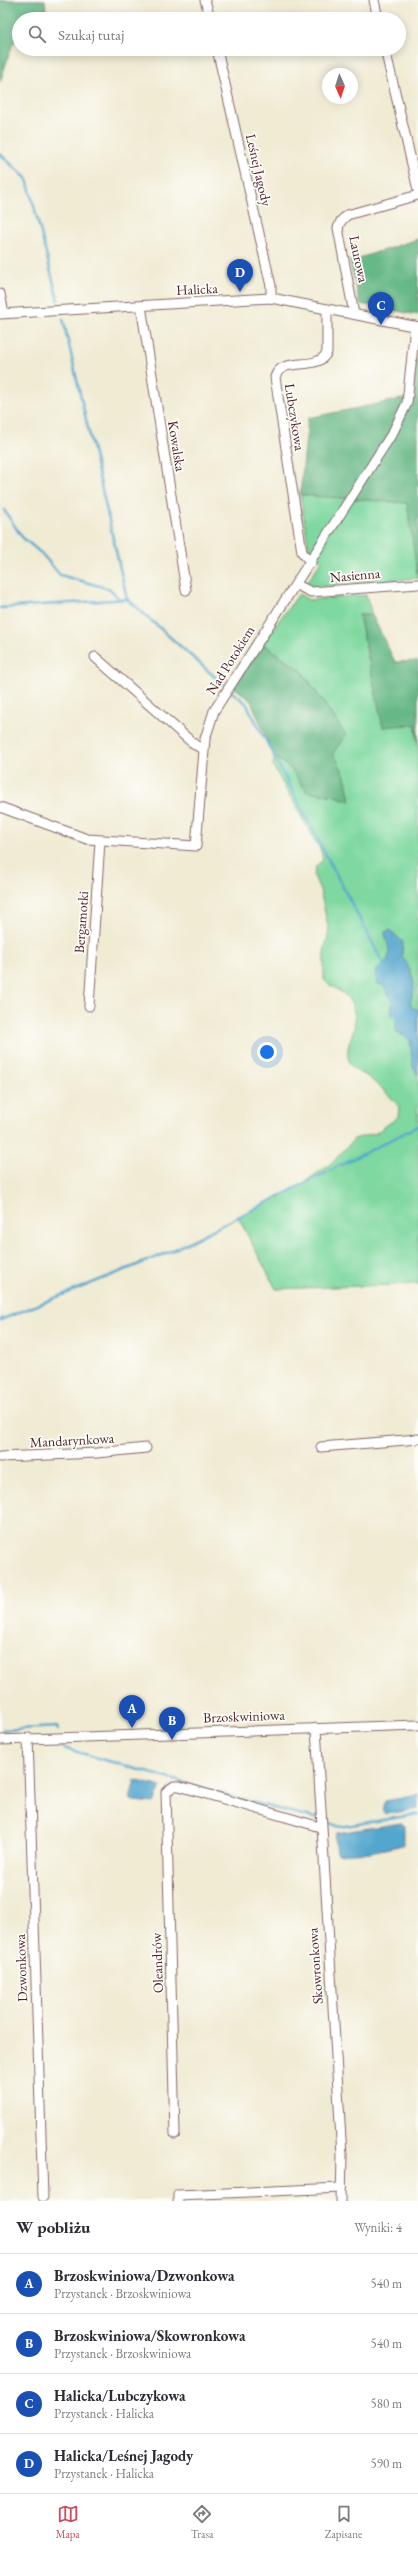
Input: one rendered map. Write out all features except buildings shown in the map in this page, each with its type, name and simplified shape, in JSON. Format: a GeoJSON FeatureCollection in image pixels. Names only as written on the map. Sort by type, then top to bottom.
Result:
{"type":"FeatureCollection","features":[{"type":"Feature","properties":{"kind":"street"},"geometry":{"type":"LineString","coordinates":[[205,0],[208,12]]}},
{"type":"Feature","properties":{"kind":"street"},"geometry":{"type":"LineString","coordinates":[[374,0],[377,12]]}},
{"type":"Feature","properties":{"kind":"street","name":"Leśnej Jagody"},"geometry":{"type":"LineString","coordinates":[[219,56],[271,286],[271,298]]}},
{"type":"Feature","properties":{"kind":"street"},"geometry":{"type":"LineString","coordinates":[[387,56],[418,190]]}},
{"type":"Feature","properties":{"kind":"street","name":"Laurowa"},"geometry":{"type":"LineString","coordinates":[[354,314],[338,228],[341,221],[347,215],[418,195]]}},
{"type":"Feature","properties":{"kind":"street"},"geometry":{"type":"LineString","coordinates":[[0,294],[2,314]]}},
{"type":"Feature","properties":{"kind":"street","name":"Halicka"},"geometry":{"type":"LineString","coordinates":[[2,314],[271,298],[416,327]]}},
{"type":"Feature","properties":{"kind":"street","name":"Kowalska"},"geometry":{"type":"LineString","coordinates":[[141,306],[186,590]]}},
{"type":"Feature","properties":{"kind":"street","name":"Lubczykowa"},"geometry":{"type":"LineString","coordinates":[[311,563],[302,552],[275,377],[277,371],[283,367],[319,361],[325,358],[327,352],[328,309]]}},
{"type":"Feature","properties":{"kind":"street","name":"Nad Potokiem"},"geometry":{"type":"LineString","coordinates":[[0,807],[87,839],[196,846],[204,749],[214,711],[251,650],[297,585],[393,432],[407,402],[416,327]]}},
{"type":"Feature","properties":{"kind":"street","name":"Nasienna"},"geometry":{"type":"LineString","coordinates":[[297,585],[311,592],[418,584]]}},
{"type":"Feature","properties":{"kind":"street"},"geometry":{"type":"LineString","coordinates":[[95,657],[195,745],[204,749]]}},
{"type":"Feature","properties":{"kind":"street","name":"Bergamotki"},"geometry":{"type":"LineString","coordinates":[[89,1006],[100,841]]}},
{"type":"Feature","properties":{"kind":"street"},"geometry":{"type":"LineString","coordinates":[[321,1447],[418,1440]]}},
{"type":"Feature","properties":{"kind":"street","name":"Mandarynkowa"},"geometry":{"type":"LineString","coordinates":[[0,1457],[97,1453],[146,1448]]}},
{"type":"Feature","properties":{"kind":"street","name":"Brzoskwiniowa"},"geometry":{"type":"LineString","coordinates":[[0,1740],[418,1725]]}},
{"type":"Feature","properties":{"kind":"street","name":"Skowronkowa"},"geometry":{"type":"LineString","coordinates":[[316,1728],[320,1827],[342,2155],[341,2201]]}},
{"type":"Feature","properties":{"kind":"street","name":"Dzwonkowa"},"geometry":{"type":"LineString","coordinates":[[28,1738],[43,2197]]}},
{"type":"Feature","properties":{"kind":"street","name":"Oleandrów"},"geometry":{"type":"LineString","coordinates":[[175,2134],[166,1792],[174,1786],[179,1786],[320,1827]]}},
{"type":"Feature","properties":{"kind":"street"},"geometry":{"type":"LineString","coordinates":[[178,2198],[341,2188]]}},
{"type":"Feature","properties":{"kind":"green space"},"geometry":{"type":"Polygon","coordinates":[[[0,0],[45,0],[46,12],[12,12],[12,46],[0,82],[0,0]]]}},
{"type":"Feature","properties":{"kind":"green space"},"geometry":{"type":"Polygon","coordinates":[[[418,239],[418,315],[360,304],[350,261],[418,239]]]}},
{"type":"Feature","properties":{"kind":"green space"},"geometry":{"type":"Polygon","coordinates":[[[418,340],[418,579],[407,503],[300,495],[308,418],[412,397],[418,340]]]}},
{"type":"Feature","properties":{"kind":"green space"},"geometry":{"type":"Polygon","coordinates":[[[300,495],[407,503],[418,578],[314,587],[307,583],[322,560],[309,550],[300,495]]]}},
{"type":"Feature","properties":{"kind":"green space"},"geometry":{"type":"Polygon","coordinates":[[[299,594],[309,600],[366,595],[372,615],[359,615],[383,727],[415,724],[418,744],[418,1284],[276,1289],[238,1217],[299,1186],[333,1162],[354,1139],[376,1133],[398,1117],[399,1107],[389,1095],[376,1084],[354,1069],[348,1057],[348,1049],[355,1018],[353,1009],[346,996],[324,980],[324,952],[329,931],[320,890],[314,876],[316,866],[323,860],[321,851],[273,766],[274,756],[291,769],[307,792],[336,796],[350,801],[345,776],[333,753],[302,671],[262,643],[299,594]]]}},
{"type":"Feature","properties":{"kind":"green space"},"geometry":{"type":"Polygon","coordinates":[[[359,615],[372,615],[395,662],[418,661],[418,744],[415,724],[383,727],[359,615]]]}},
{"type":"Feature","properties":{"kind":"green space"},"geometry":{"type":"Polygon","coordinates":[[[262,643],[302,671],[346,735],[333,753],[345,776],[350,801],[336,796],[307,792],[291,769],[274,756],[251,701],[234,687],[262,643]]]}},
{"type":"Feature","properties":{"kind":"water"},"geometry":{"type":"Polygon","coordinates":[[[390,930],[403,942],[402,955],[413,978],[414,989],[410,1002],[412,1008],[418,1009],[418,1075],[413,1068],[410,1040],[396,1031],[396,1018],[391,1015],[392,1003],[384,986],[378,984],[376,978],[377,969],[388,959],[389,949],[385,932],[390,930]]]}},
{"type":"Feature","properties":{"kind":"water"},"geometry":{"type":"Polygon","coordinates":[[[135,1780],[161,1787],[154,1803],[133,1801],[130,1799],[135,1780]]]}},
{"type":"Feature","properties":{"kind":"water"},"geometry":{"type":"Polygon","coordinates":[[[418,1795],[418,1809],[386,1814],[383,1812],[385,1801],[418,1795]]]}},
{"type":"Feature","properties":{"kind":"water"},"geometry":{"type":"Polygon","coordinates":[[[401,1823],[404,1825],[404,1845],[370,1852],[337,1854],[335,1837],[337,1833],[401,1823]]]}},
{"type":"Feature","properties":{"kind":"waterway"},"geometry":{"type":"LineString","coordinates":[[0,154],[27,179],[58,300]]}},
{"type":"Feature","properties":{"kind":"waterway"},"geometry":{"type":"LineString","coordinates":[[63,319],[127,599],[224,685]]}},
{"type":"Feature","properties":{"kind":"waterway"},"geometry":{"type":"LineString","coordinates":[[4,510],[22,537],[42,554],[60,575],[110,589],[120,600]]}},
{"type":"Feature","properties":{"kind":"waterway"},"geometry":{"type":"LineString","coordinates":[[0,608],[127,599]]}},
{"type":"Feature","properties":{"kind":"waterway"},"geometry":{"type":"LineString","coordinates":[[232,692],[246,703],[383,963]]}},
{"type":"Feature","properties":{"kind":"waterway"},"geometry":{"type":"LineString","coordinates":[[0,1320],[167,1253],[418,1126]]}},
{"type":"Feature","properties":{"kind":"waterway"},"geometry":{"type":"LineString","coordinates":[[3,1730],[57,1727],[58,1730]]}},
{"type":"Feature","properties":{"kind":"waterway"},"geometry":{"type":"LineString","coordinates":[[59,1744],[63,1748],[262,1805],[315,1818]]}},
{"type":"Feature","properties":{"kind":"waterway"},"geometry":{"type":"LineString","coordinates":[[327,1822],[340,1827],[418,1814]]}},
{"type":"Feature","properties":{"kind":"place","name":"Halicka/Leśnej Jagody"},"geometry":{"type":"Point","coordinates":[240,292]}},
{"type":"Feature","properties":{"kind":"place","name":"Halicka/Lubczykowa"},"geometry":{"type":"Point","coordinates":[381,325]}},
{"type":"Feature","properties":{"kind":"place","name":"Brzoskwiniowa/Dzwonkowa"},"geometry":{"type":"Point","coordinates":[132,1728]}},
{"type":"Feature","properties":{"kind":"place","name":"Brzoskwiniowa/Skowronkowa"},"geometry":{"type":"Point","coordinates":[172,1740]}}]}
